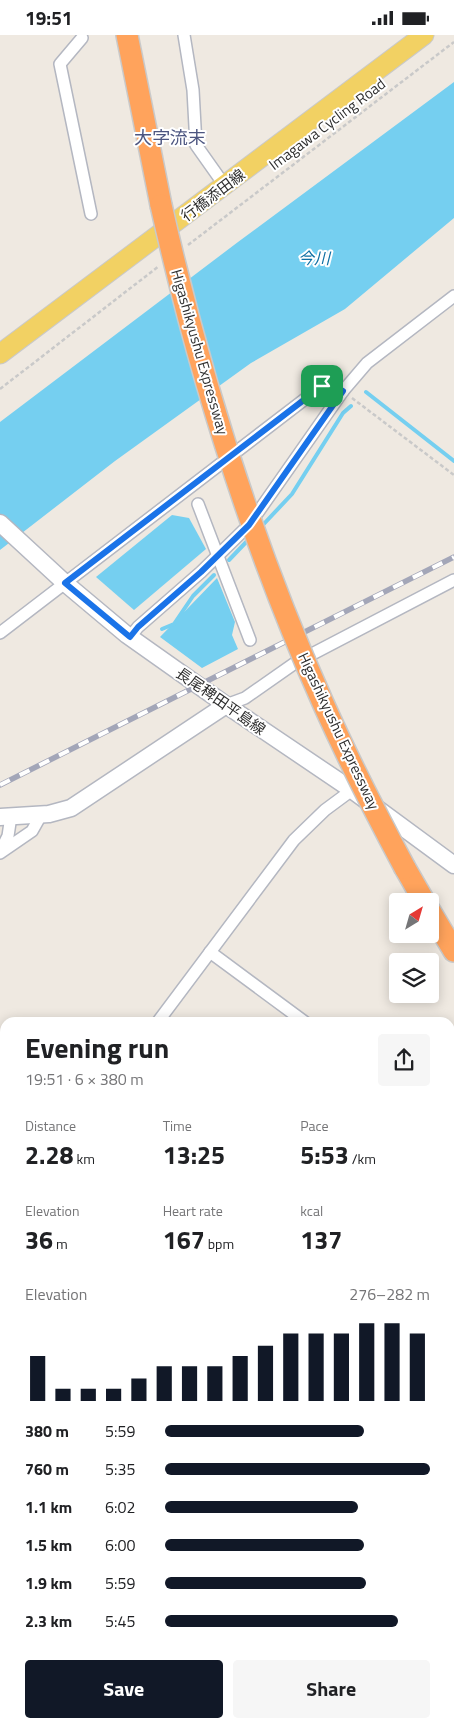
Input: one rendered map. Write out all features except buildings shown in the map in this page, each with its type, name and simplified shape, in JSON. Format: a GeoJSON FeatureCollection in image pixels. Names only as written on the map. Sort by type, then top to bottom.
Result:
{"type":"FeatureCollection","features":[{"type":"Feature","properties":{"kind":"highway","name":"Higashikyushu Expressway"},"geometry":{"type":"LineString","coordinates":[[127,35],[161,205],[196,349],[268,567],[322,701],[360,783],[419,893]]}},
{"type":"Feature","properties":{"kind":"highway"},"geometry":{"type":"LineString","coordinates":[[439,926],[454,951]]}},
{"type":"Feature","properties":{"kind":"main road","name":"行橋添田線"},"geometry":{"type":"LineString","coordinates":[[0,354],[424,35]]}},
{"type":"Feature","properties":{"kind":"main road","name":"長尾稗田平島線"},"geometry":{"type":"LineString","coordinates":[[0,523],[130,637],[226,705],[352,790],[454,865]]}},
{"type":"Feature","properties":{"kind":"main road"},"geometry":{"type":"LineString","coordinates":[[5,817],[42,815],[71,808],[226,705]]}},
{"type":"Feature","properties":{"kind":"street"},"geometry":{"type":"LineString","coordinates":[[184,35],[193,90],[196,145],[225,186]]}},
{"type":"Feature","properties":{"kind":"street"},"geometry":{"type":"LineString","coordinates":[[82,38],[60,64],[91,214]]}},
{"type":"Feature","properties":{"kind":"street"},"geometry":{"type":"LineString","coordinates":[[130,637],[249,525],[343,391],[367,363],[454,296]]}},
{"type":"Feature","properties":{"kind":"street"},"geometry":{"type":"LineString","coordinates":[[0,633],[62,579],[322,386],[333,385],[343,391]]}},
{"type":"Feature","properties":{"kind":"street"},"geometry":{"type":"LineString","coordinates":[[198,505],[250,639]]}},
{"type":"Feature","properties":{"kind":"street"},"geometry":{"type":"LineString","coordinates":[[226,705],[245,698],[295,663],[454,580]]}},
{"type":"Feature","properties":{"kind":"street"},"geometry":{"type":"LineString","coordinates":[[162,1017],[294,840],[325,810],[352,790]]}},
{"type":"Feature","properties":{"kind":"street"},"geometry":{"type":"LineString","coordinates":[[0,853],[32,831],[42,815]]}},
{"type":"Feature","properties":{"kind":"street"},"geometry":{"type":"LineString","coordinates":[[0,853],[8,836],[5,817]]}},
{"type":"Feature","properties":{"kind":"street"},"geometry":{"type":"LineString","coordinates":[[210,952],[298,1017]]}},
{"type":"Feature","properties":{"kind":"path","name":"Imagawa Cycling Road"},"geometry":{"type":"LineString","coordinates":[[182,249],[454,42]]}},
{"type":"Feature","properties":{"kind":"path"},"geometry":{"type":"LineString","coordinates":[[0,389],[166,261]]}},
{"type":"Feature","properties":{"kind":"path"},"geometry":{"type":"LineString","coordinates":[[343,391],[454,475]]}},
{"type":"Feature","properties":{"kind":"water","name":"今川"},"geometry":{"type":"Polygon","coordinates":[[[454,82],[454,218],[345,309],[251,363],[115,461],[0,550],[0,422],[454,82]]]}},
{"type":"Feature","properties":{"kind":"water"},"geometry":{"type":"Polygon","coordinates":[[[172,515],[189,518],[206,549],[134,610],[96,577],[172,515]]]}},
{"type":"Feature","properties":{"kind":"water"},"geometry":{"type":"Polygon","coordinates":[[[217,578],[235,622],[232,635],[238,649],[202,668],[160,637],[217,578]]]}},
{"type":"Feature","properties":{"kind":"waterway"},"geometry":{"type":"LineString","coordinates":[[366,392],[454,461]]}},
{"type":"Feature","properties":{"kind":"waterway"},"geometry":{"type":"LineString","coordinates":[[260,528],[292,494],[343,413],[351,406]]}},
{"type":"Feature","properties":{"kind":"waterway"},"geometry":{"type":"LineString","coordinates":[[229,560],[250,538]]}},
{"type":"Feature","properties":{"kind":"waterway"},"geometry":{"type":"LineString","coordinates":[[162,629],[174,624],[193,596],[214,575]]}},
{"type":"Feature","properties":{"kind":"railway"},"geometry":{"type":"LineString","coordinates":[[0,785],[454,557]]}},
{"type":"Feature","properties":{"kind":"district","name":"大字流末"},"geometry":{"type":"Point","coordinates":[170,137]}},
{"type":"Feature","properties":{"kind":"route"},"geometry":{"type":"LineString","coordinates":[[333,385],[343,391],[249,525],[201,572],[138,627],[130,637],[65,583],[322,386],[333,385]]}}]}
